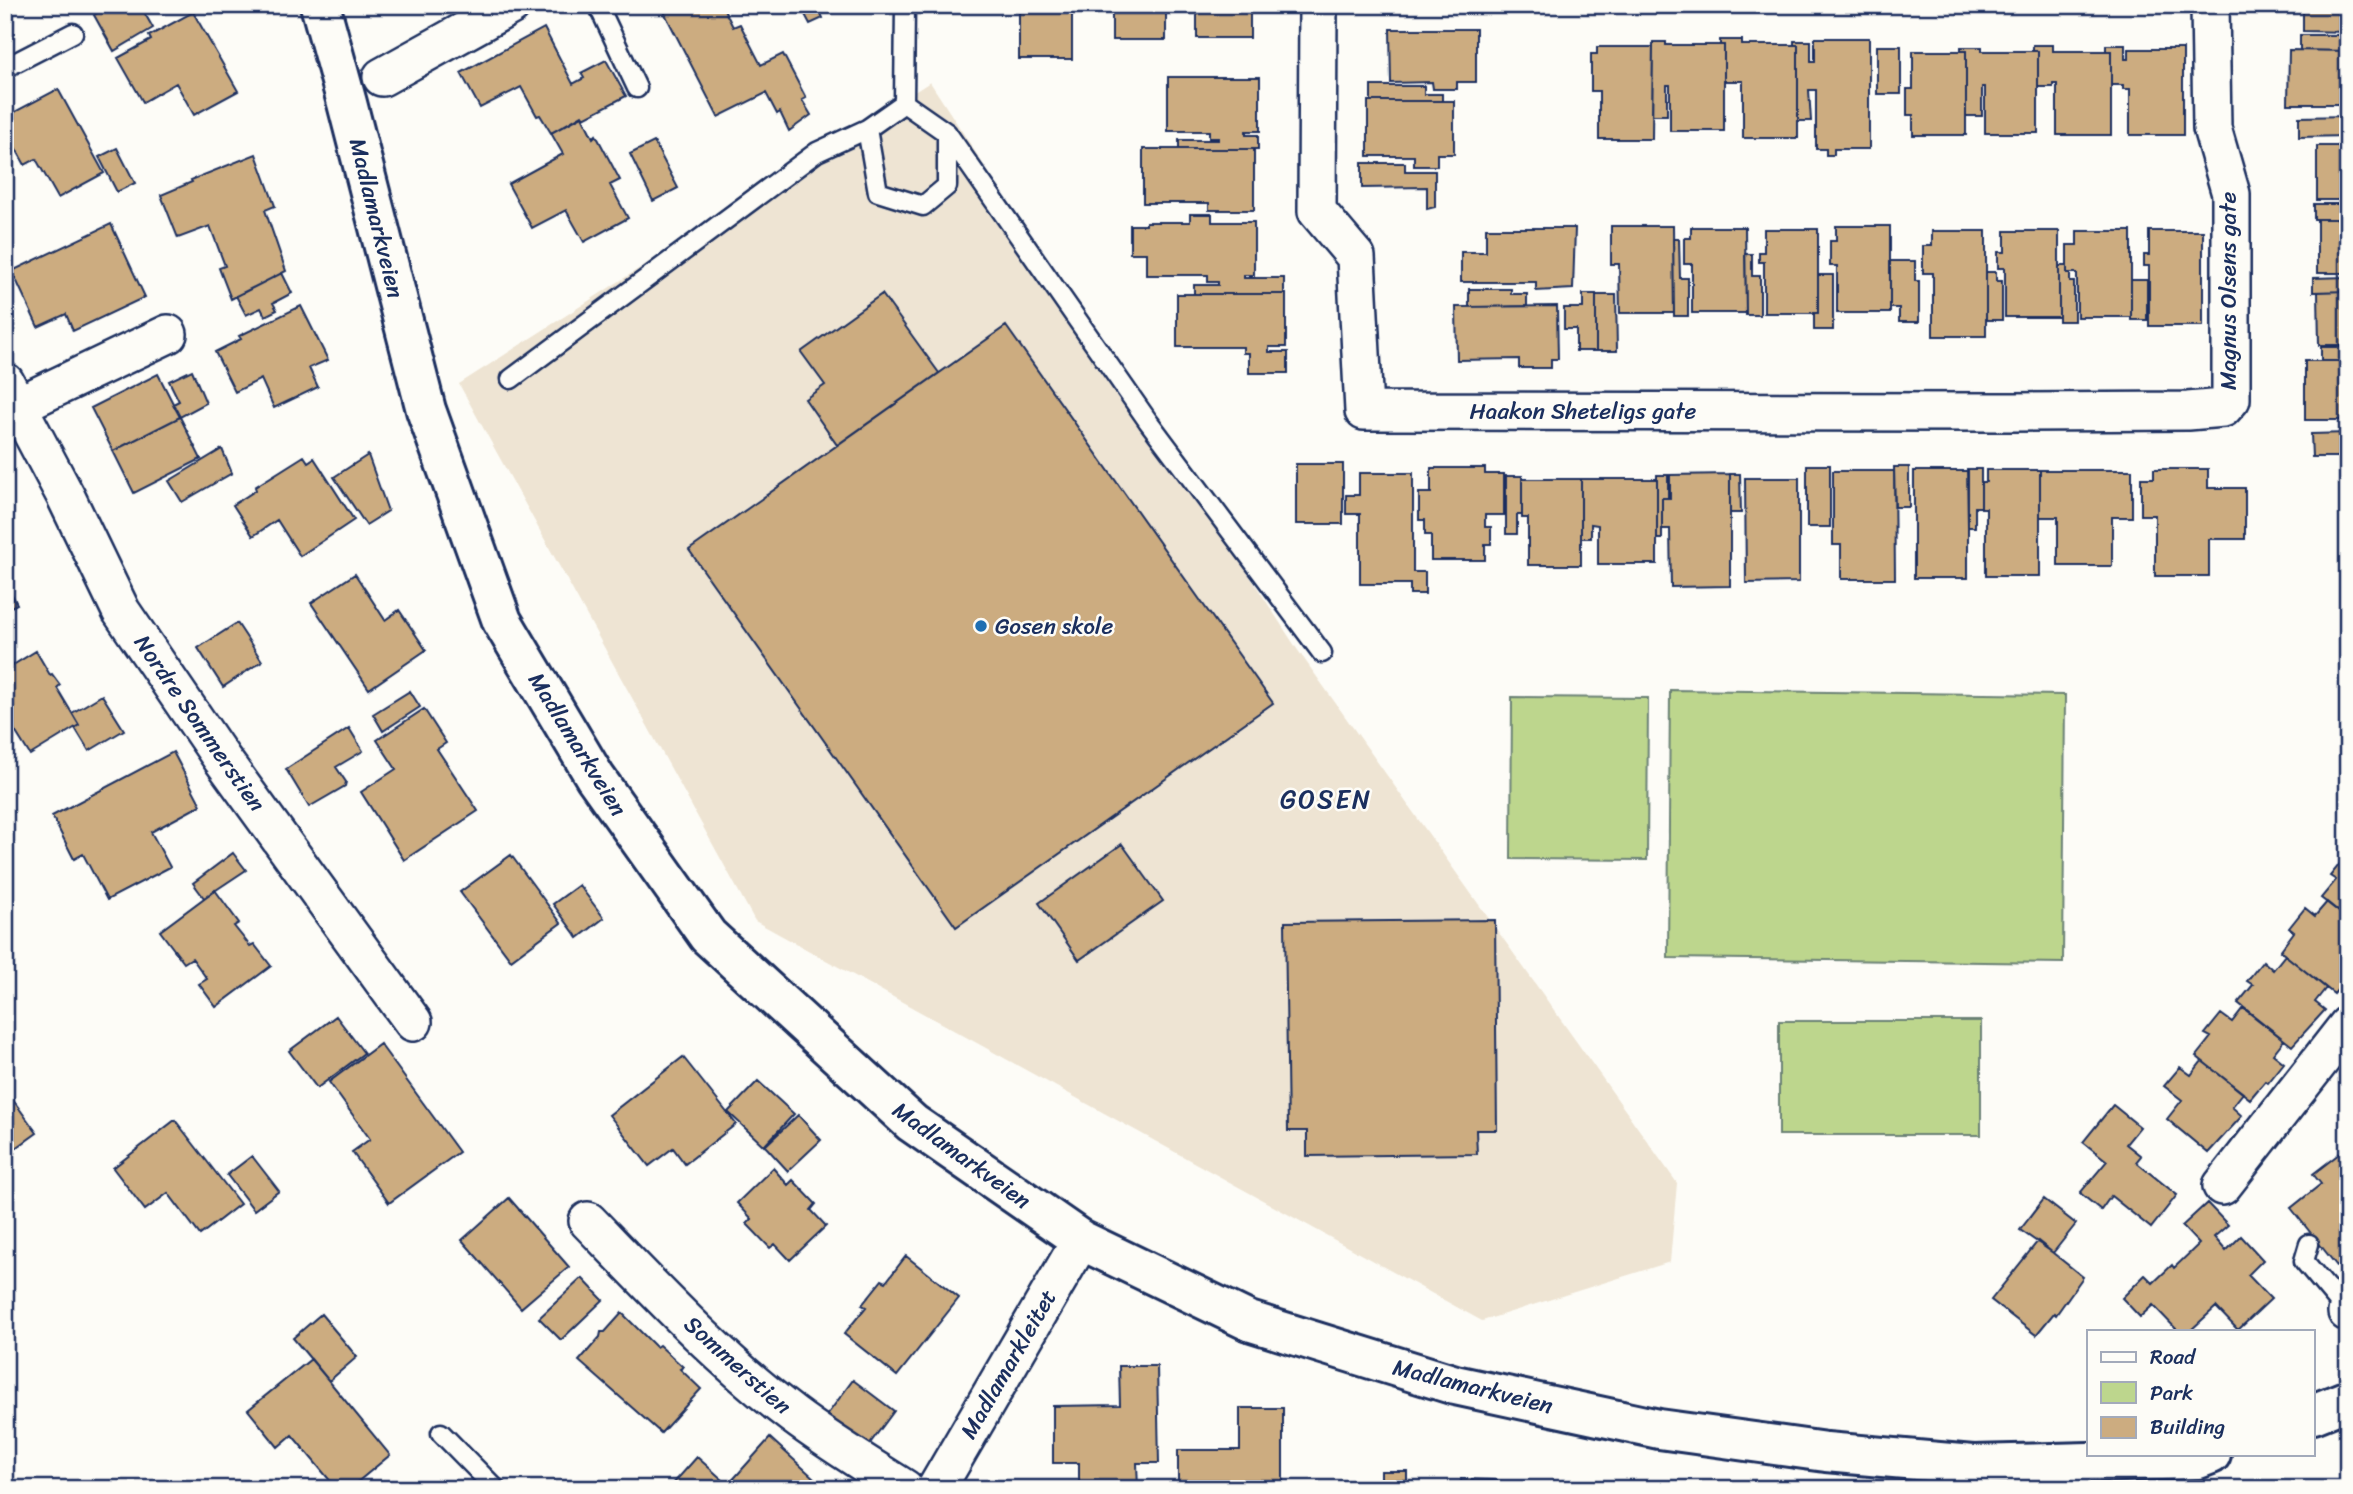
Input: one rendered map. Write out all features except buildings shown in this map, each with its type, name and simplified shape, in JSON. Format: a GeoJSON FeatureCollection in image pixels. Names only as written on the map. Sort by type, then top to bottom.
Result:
{"type":"FeatureCollection","features":[{"type":"Feature","properties":{"kind":"main road","name":"Madlamarkveien"},"geometry":{"type":"LineString","coordinates":[[320,5],[430,422],[502,621],[596,777],[708,936],[912,1123],[1081,1240],[1249,1321],[1455,1385],[1659,1429],[1826,1452],[1973,1465],[2198,1459],[2206,1456]]}},
{"type":"Feature","properties":{"kind":"main road"},"geometry":{"type":"LineString","coordinates":[[2314,1414],[2348,1400]]}},
{"type":"Feature","properties":{"kind":"street"},"geometry":{"type":"LineString","coordinates":[[382,77],[512,5]]}},
{"type":"Feature","properties":{"kind":"street","name":"Haakon Sheteligs gate"},"geometry":{"type":"LineString","coordinates":[[1318,5],[1317,211],[1356,257],[1364,411],[2013,412],[2189,411],[2223,408]]}},
{"type":"Feature","properties":{"kind":"street","name":"Magnus Olsens gate"},"geometry":{"type":"LineString","coordinates":[[2210,5],[2212,128],[2231,194],[2231,399],[2223,408]]}},
{"type":"Feature","properties":{"kind":"street","name":"Nordre Sommerstien"},"geometry":{"type":"LineString","coordinates":[[168,334],[11,394],[66,496],[121,611],[222,759],[413,1022]]}},
{"type":"Feature","properties":{"kind":"street"},"geometry":{"type":"LineString","coordinates":[[2222,1186],[2348,1025]]}},
{"type":"Feature","properties":{"kind":"street","name":"Sommerstien"},"geometry":{"type":"LineString","coordinates":[[587,1221],[665,1300],[752,1381],[794,1415],[905,1489]]}},
{"type":"Feature","properties":{"kind":"street","name":"Madlamarkleitet"},"geometry":{"type":"LineString","coordinates":[[936,1489],[1081,1240]]}},
{"type":"Feature","properties":{"kind":"lane"},"geometry":{"type":"LineString","coordinates":[[598,5],[638,88]]}},
{"type":"Feature","properties":{"kind":"lane"},"geometry":{"type":"LineString","coordinates":[[904,103],[905,5]]}},
{"type":"Feature","properties":{"kind":"lane"},"geometry":{"type":"LineString","coordinates":[[5,68],[73,33]]}},
{"type":"Feature","properties":{"kind":"lane"},"geometry":{"type":"LineString","coordinates":[[511,379],[817,152],[867,129],[904,103]]}},
{"type":"Feature","properties":{"kind":"lane"},"geometry":{"type":"LineString","coordinates":[[904,103],[947,133],[1148,421],[1322,653]]}},
{"type":"Feature","properties":{"kind":"lane"},"geometry":{"type":"LineString","coordinates":[[867,129],[878,192],[923,206],[947,186],[947,133]]}},
{"type":"Feature","properties":{"kind":"lane"},"geometry":{"type":"LineString","coordinates":[[2309,1244],[2304,1261],[2347,1311]]}},
{"type":"Feature","properties":{"kind":"lane"},"geometry":{"type":"LineString","coordinates":[[441,1433],[496,1489]]}},
{"type":"Feature","properties":{"kind":"shaded area"},"geometry":{"type":"Polygon","coordinates":[[[930,82],[1297,649],[1677,1183],[1670,1262],[1482,1321],[755,921],[459,384],[930,82]]]}},
{"type":"Feature","properties":{"kind":"green space"},"geometry":{"type":"Polygon","coordinates":[[[1670,690],[2065,695],[2063,963],[1668,958],[1670,690]]]}},
{"type":"Feature","properties":{"kind":"green space"},"geometry":{"type":"Polygon","coordinates":[[[1512,697],[1648,698],[1647,860],[1511,859],[1512,697]]]}},
{"type":"Feature","properties":{"kind":"green space"},"geometry":{"type":"Polygon","coordinates":[[[1779,1021],[1981,1021],[1981,1135],[1779,1135],[1779,1021]]]}},
{"type":"Feature","properties":{"kind":"place","name":"Gosen skole"},"geometry":{"type":"Point","coordinates":[981,626]}},
{"type":"Feature","properties":{"kind":"district","name":"GOSEN"},"geometry":{"type":"Point","coordinates":[1326,799]}}]}
